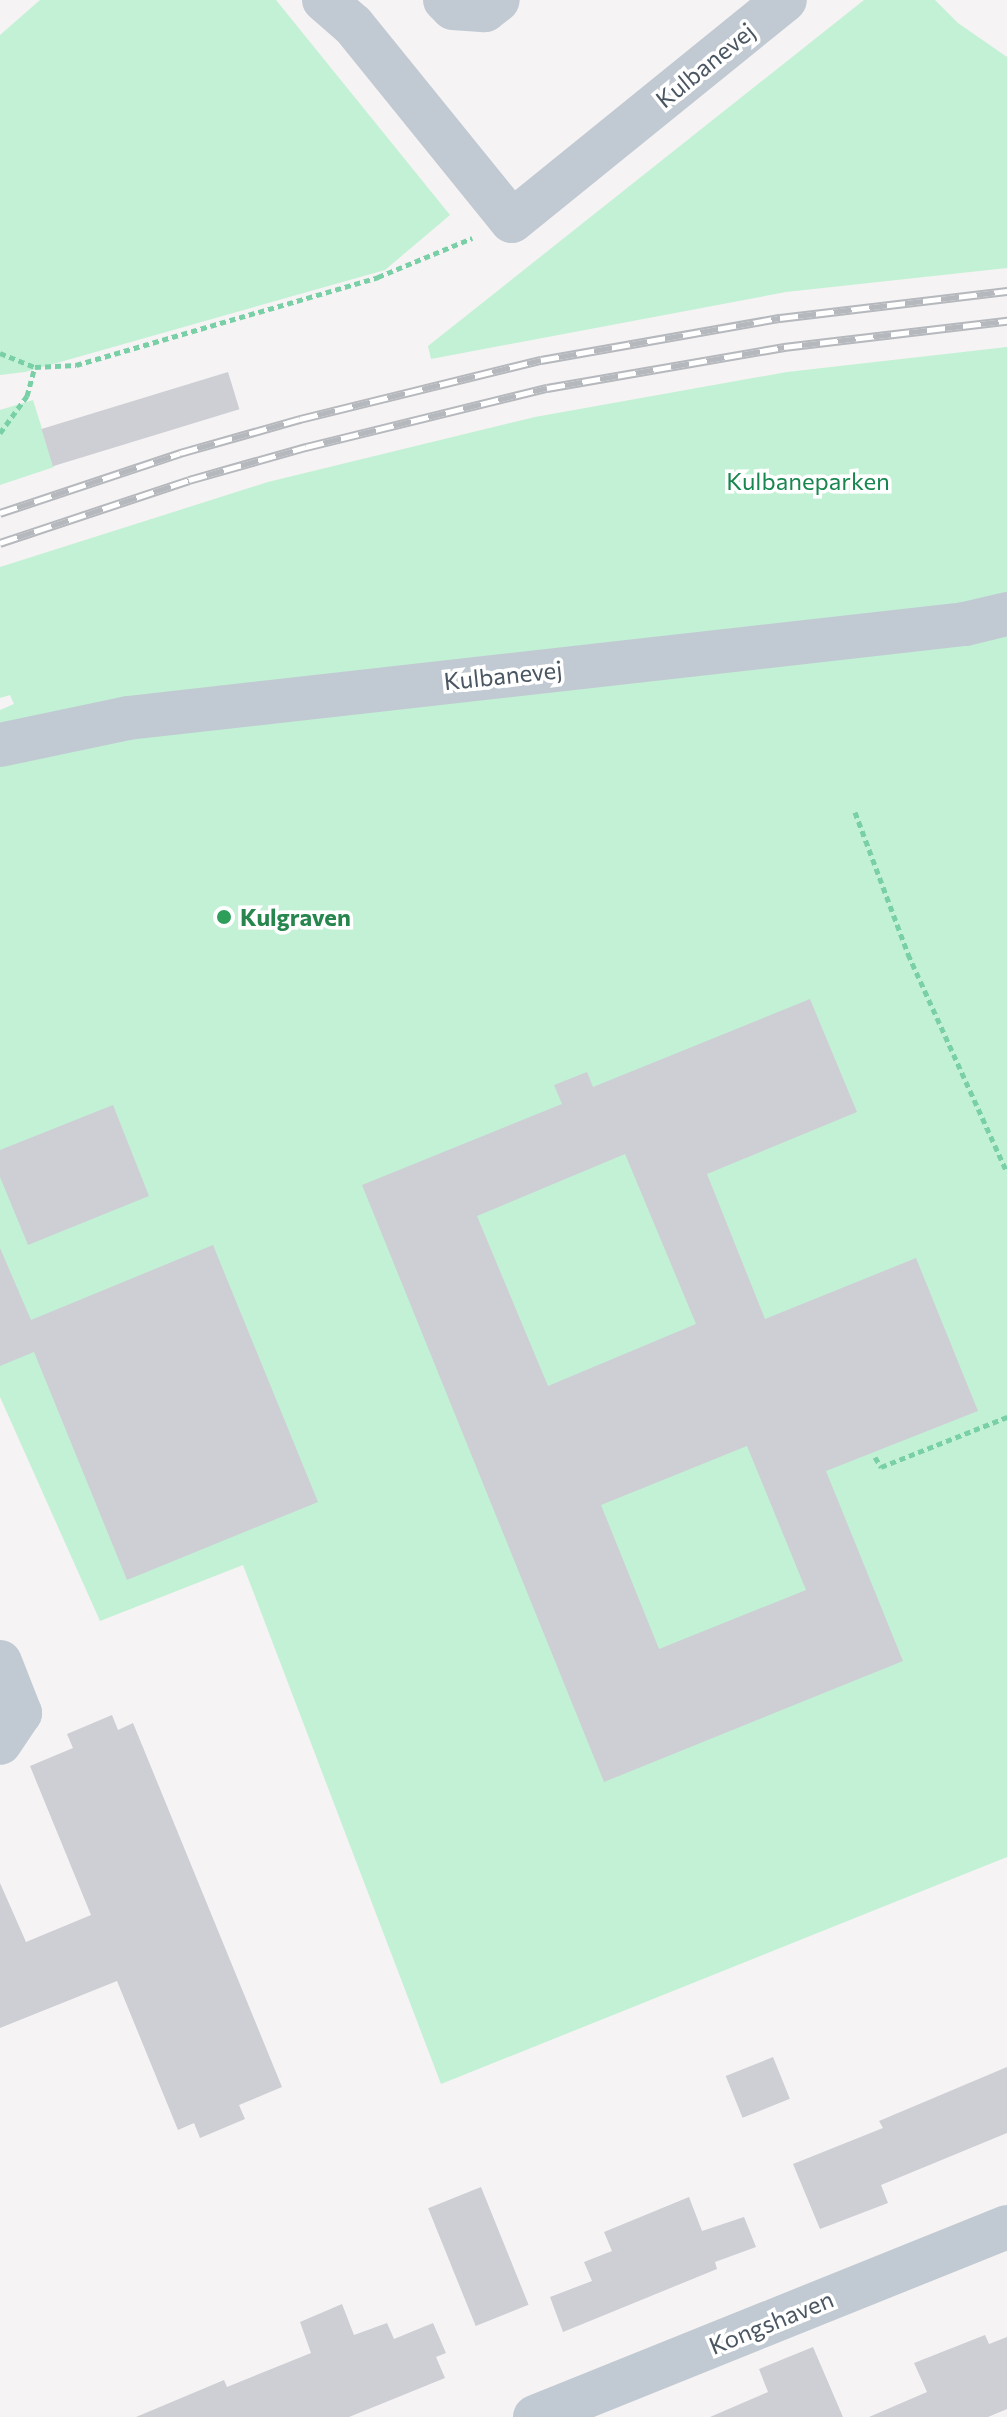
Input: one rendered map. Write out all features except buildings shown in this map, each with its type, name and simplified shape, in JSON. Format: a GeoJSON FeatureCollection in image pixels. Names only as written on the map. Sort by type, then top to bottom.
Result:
{"type":"FeatureCollection","features":[{"type":"Feature","properties":{"kind":"street"},"geometry":{"type":"LineString","coordinates":[[445,0],[453,8],[485,10],[498,0]]}},
{"type":"Feature","properties":{"kind":"street","name":"Kulbanevej"},"geometry":{"type":"LineString","coordinates":[[512,221],[785,0]]}},
{"type":"Feature","properties":{"kind":"street"},"geometry":{"type":"LineString","coordinates":[[342,8],[512,221]]}},
{"type":"Feature","properties":{"kind":"street","name":"Kulbanevej"},"geometry":{"type":"LineString","coordinates":[[0,745],[128,718],[965,624],[1007,614]]}},
{"type":"Feature","properties":{"kind":"street"},"geometry":{"type":"LineString","coordinates":[[0,1662],[20,1713],[0,1743]]}},
{"type":"Feature","properties":{"kind":"street","name":"Kongshaven"},"geometry":{"type":"LineString","coordinates":[[535,2417],[1007,2227]]}},
{"type":"Feature","properties":{"kind":"path"},"geometry":{"type":"LineString","coordinates":[[0,354],[35,367],[76,365],[378,277],[512,221]]}},
{"type":"Feature","properties":{"kind":"path"},"geometry":{"type":"LineString","coordinates":[[0,433],[27,396],[35,367]]}},
{"type":"Feature","properties":{"kind":"path"},"geometry":{"type":"LineString","coordinates":[[855,812],[908,954],[1007,1172]]}},
{"type":"Feature","properties":{"kind":"path"},"geometry":{"type":"LineString","coordinates":[[875,1457],[881,1467],[1007,1417]]}},
{"type":"Feature","properties":{"kind":"green space"},"geometry":{"type":"Polygon","coordinates":[[[40,0],[276,0],[450,215],[385,270],[25,372],[0,375],[0,35],[40,0]]]}},
{"type":"Feature","properties":{"kind":"green space"},"geometry":{"type":"Polygon","coordinates":[[[864,0],[935,0],[958,23],[1007,57],[1007,268],[786,292],[431,359],[428,346],[864,0]]]}},
{"type":"Feature","properties":{"kind":"green space","name":"Kulbaneparken"},"geometry":{"type":"Polygon","coordinates":[[[1007,347],[1007,1857],[441,2084],[243,1565],[100,1621],[0,1397],[0,710],[14,704],[10,695],[0,698],[0,567],[268,482],[535,417],[787,372],[1007,347]]]}},
{"type":"Feature","properties":{"kind":"green space"},"geometry":{"type":"Polygon","coordinates":[[[33,400],[54,467],[0,485],[0,410],[33,400]]]}},
{"type":"Feature","properties":{"kind":"railway"},"geometry":{"type":"LineString","coordinates":[[0,513],[180,453],[300,419],[541,360],[780,318],[1007,291]]}},
{"type":"Feature","properties":{"kind":"railway"},"geometry":{"type":"LineString","coordinates":[[0,543],[189,480],[306,447],[547,388],[784,347],[1007,321]]}},
{"type":"Feature","properties":{"kind":"place","name":"Kulgraven"},"geometry":{"type":"Point","coordinates":[224,917]}}]}
